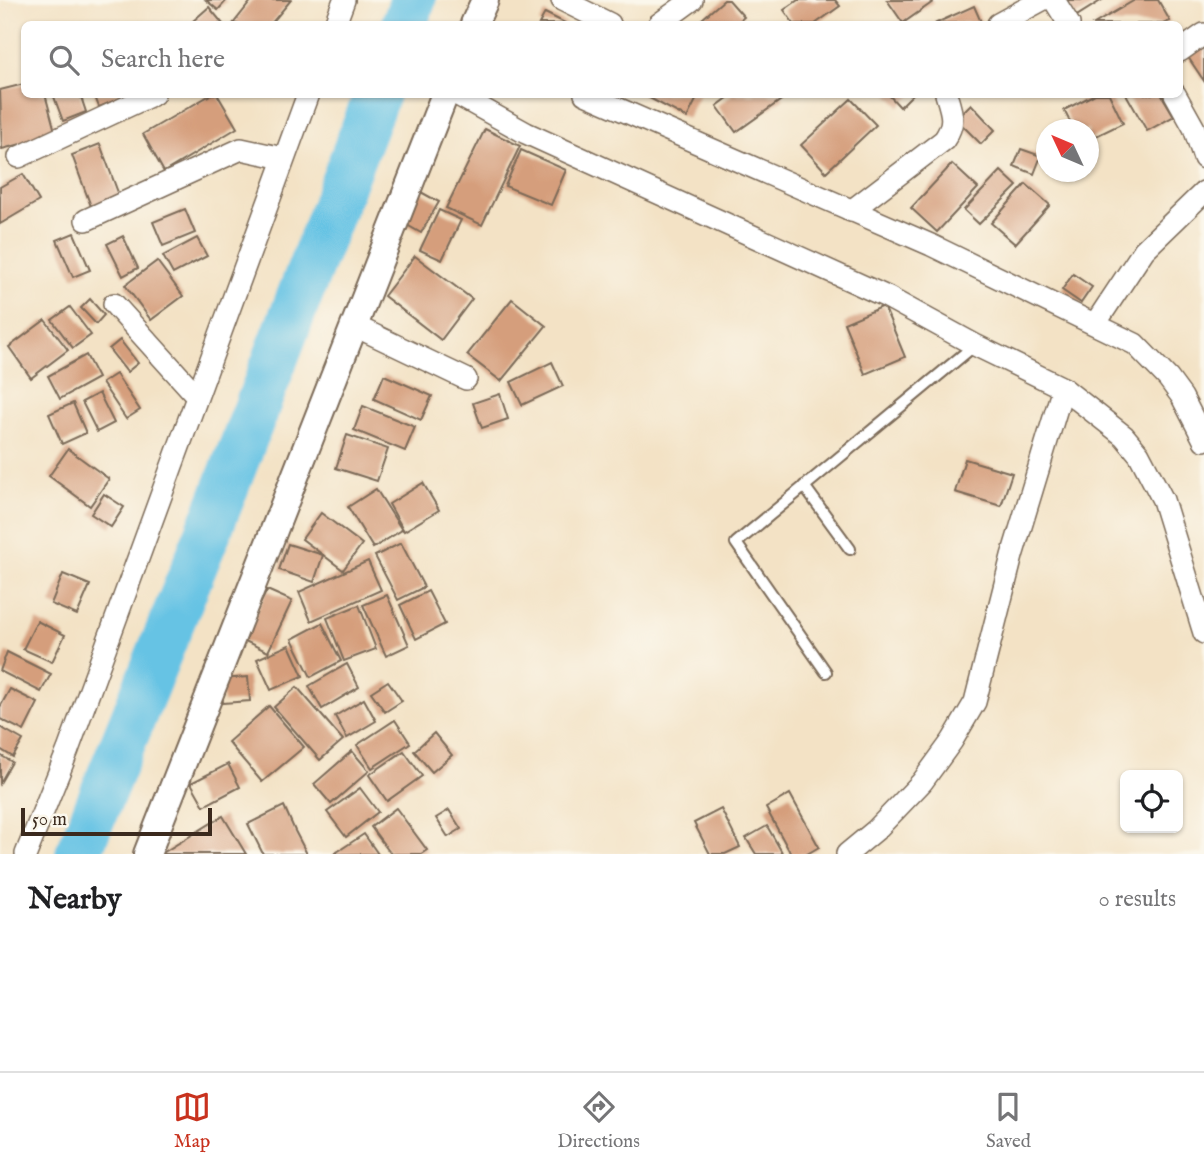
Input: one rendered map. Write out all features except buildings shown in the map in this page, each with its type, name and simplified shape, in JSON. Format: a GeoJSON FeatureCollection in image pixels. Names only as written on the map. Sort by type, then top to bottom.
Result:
{"type":"FeatureCollection","features":[{"type":"Feature","properties":{"kind":"street"},"geometry":{"type":"LineString","coordinates":[[336,21],[344,0]]}},
{"type":"Feature","properties":{"kind":"street"},"geometry":{"type":"LineString","coordinates":[[475,21],[485,0]]}},
{"type":"Feature","properties":{"kind":"street"},"geometry":{"type":"LineString","coordinates":[[562,0],[604,21]]}},
{"type":"Feature","properties":{"kind":"street"},"geometry":{"type":"LineString","coordinates":[[663,21],[692,0]]}},
{"type":"Feature","properties":{"kind":"street"},"geometry":{"type":"LineString","coordinates":[[1004,21],[1042,0]]}},
{"type":"Feature","properties":{"kind":"street"},"geometry":{"type":"LineString","coordinates":[[1054,0],[1067,21]]}},
{"type":"Feature","properties":{"kind":"street"},"geometry":{"type":"LineString","coordinates":[[1183,49],[1204,34]]}},
{"type":"Feature","properties":{"kind":"street"},"geometry":{"type":"LineString","coordinates":[[19,157],[145,98]]}},
{"type":"Feature","properties":{"kind":"street"},"geometry":{"type":"LineString","coordinates":[[26,854],[68,750],[306,98]]}},
{"type":"Feature","properties":{"kind":"street"},"geometry":{"type":"LineString","coordinates":[[147,854],[443,98]]}},
{"type":"Feature","properties":{"kind":"street"},"geometry":{"type":"LineString","coordinates":[[463,98],[526,133],[887,297],[975,345],[980,345],[1063,388],[1124,436],[1144,463],[1164,500],[1204,633]]}},
{"type":"Feature","properties":{"kind":"street"},"geometry":{"type":"LineString","coordinates":[[594,98],[931,245],[1135,344],[1168,378],[1204,440]]}},
{"type":"Feature","properties":{"kind":"street"},"geometry":{"type":"LineString","coordinates":[[851,211],[944,140],[952,129],[954,117],[947,98]]}},
{"type":"Feature","properties":{"kind":"street"},"geometry":{"type":"LineString","coordinates":[[1177,98],[1194,128],[1204,158]]}},
{"type":"Feature","properties":{"kind":"street"},"geometry":{"type":"LineString","coordinates":[[86,220],[241,149],[283,158]]}},
{"type":"Feature","properties":{"kind":"street"},"geometry":{"type":"LineString","coordinates":[[1095,324],[1144,250],[1204,192]]}},
{"type":"Feature","properties":{"kind":"street"},"geometry":{"type":"LineString","coordinates":[[114,304],[196,395]]}},
{"type":"Feature","properties":{"kind":"street"},"geometry":{"type":"LineString","coordinates":[[353,325],[466,379]]}},
{"type":"Feature","properties":{"kind":"street"},"geometry":{"type":"LineString","coordinates":[[846,854],[876,830],[922,782],[952,741],[975,702],[1012,556],[1063,388]]}},
{"type":"Feature","properties":{"kind":"lane"},"geometry":{"type":"LineString","coordinates":[[826,672],[736,543],[975,345]]}},
{"type":"Feature","properties":{"kind":"lane"},"geometry":{"type":"LineString","coordinates":[[804,486],[850,549]]}},
{"type":"Feature","properties":{"kind":"waterway"},"geometry":{"type":"LineString","coordinates":[[405,21],[413,0]]}},
{"type":"Feature","properties":{"kind":"waterway"},"geometry":{"type":"LineString","coordinates":[[78,854],[220,503],[375,98]]}}]}
